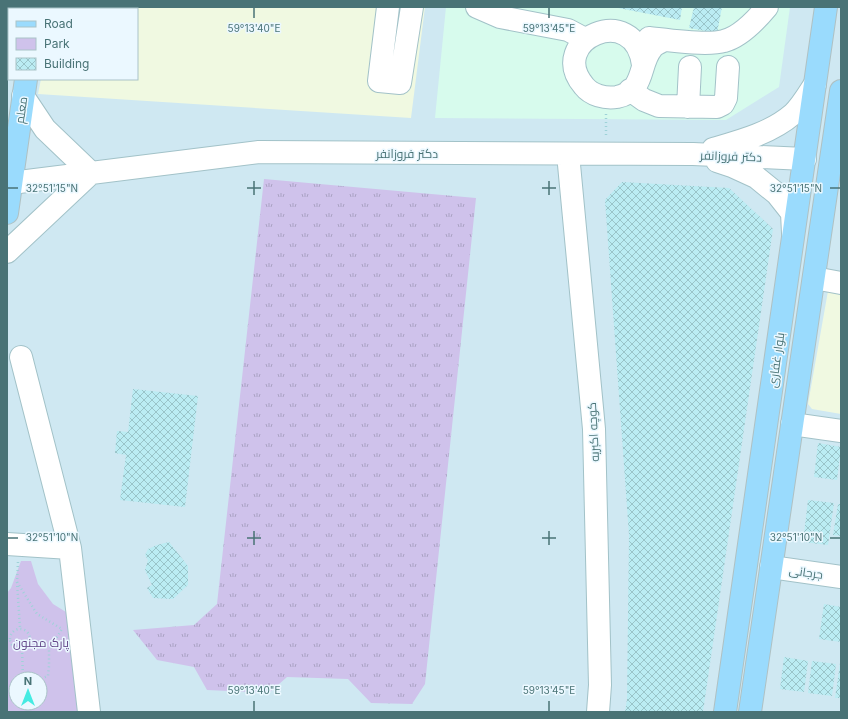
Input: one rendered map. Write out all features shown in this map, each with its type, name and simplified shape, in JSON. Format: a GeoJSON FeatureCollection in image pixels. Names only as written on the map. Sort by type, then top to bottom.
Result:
{"type":"FeatureCollection","features":[{"type":"Feature","properties":{"kind":"main road","name":"بلوار غفاری"},"geometry":{"type":"LineString","coordinates":[[725,712],[826,7]]}},
{"type":"Feature","properties":{"kind":"main road","name":"معلم"},"geometry":{"type":"LineString","coordinates":[[7,213],[25,87]]}},
{"type":"Feature","properties":{"kind":"main road","name":"بلوار غفاری"},"geometry":{"type":"LineString","coordinates":[[750,712],[841,91]]}},
{"type":"Feature","properties":{"kind":"street"},"geometry":{"type":"LineString","coordinates":[[388,7],[379,81],[400,83],[412,7]]}},
{"type":"Feature","properties":{"kind":"street"},"geometry":{"type":"LineString","coordinates":[[477,7],[500,17],[568,30],[585,39]]}},
{"type":"Feature","properties":{"kind":"street"},"geometry":{"type":"LineString","coordinates":[[628,36],[700,43],[724,41],[738,34],[756,20],[768,7]]}},
{"type":"Feature","properties":{"kind":"street"},"geometry":{"type":"LineString","coordinates":[[606,30],[618,30],[628,36],[637,44],[642,54],[643,65],[641,76],[635,85],[627,93],[617,97],[606,98],[586,90],[579,81],[575,71],[575,60],[578,49],[585,39],[594,32],[606,30]]}},
{"type":"Feature","properties":{"kind":"street"},"geometry":{"type":"LineString","coordinates":[[643,65],[652,48],[665,40]]}},
{"type":"Feature","properties":{"kind":"street"},"geometry":{"type":"LineString","coordinates":[[688,107],[690,67]]}},
{"type":"Feature","properties":{"kind":"street"},"geometry":{"type":"LineString","coordinates":[[630,90],[644,100],[659,106],[717,108],[723,104],[726,98],[728,68]]}},
{"type":"Feature","properties":{"kind":"street"},"geometry":{"type":"LineString","coordinates":[[693,154],[744,140],[775,126],[794,114],[815,84]]}},
{"type":"Feature","properties":{"kind":"street"},"geometry":{"type":"LineString","coordinates":[[7,252],[91,173],[45,129],[25,87]]}},
{"type":"Feature","properties":{"kind":"street","name":"دکتر فروزانفر"},"geometry":{"type":"LineString","coordinates":[[11,183],[259,152],[693,154],[805,159]]}},
{"type":"Feature","properties":{"kind":"street","name":"کوچه اکبریه"},"geometry":{"type":"LineString","coordinates":[[568,154],[594,429],[600,685],[598,712]]}},
{"type":"Feature","properties":{"kind":"street"},"geometry":{"type":"LineString","coordinates":[[693,154],[732,166],[756,177],[777,194],[792,213],[793,237]]}},
{"type":"Feature","properties":{"kind":"street"},"geometry":{"type":"LineString","coordinates":[[814,278],[841,283]]}},
{"type":"Feature","properties":{"kind":"street"},"geometry":{"type":"LineString","coordinates":[[21,357],[70,548],[90,712]]}},
{"type":"Feature","properties":{"kind":"street"},"geometry":{"type":"LineString","coordinates":[[792,424],[841,431]]}},
{"type":"Feature","properties":{"kind":"street"},"geometry":{"type":"LineString","coordinates":[[13,545],[70,548]]}},
{"type":"Feature","properties":{"kind":"street","name":"جرجانی"},"geometry":{"type":"LineString","coordinates":[[771,568],[841,577]]}},
{"type":"Feature","properties":{"kind":"path"},"geometry":{"type":"LineString","coordinates":[[606,98],[606,154]]}},
{"type":"Feature","properties":{"kind":"path"},"geometry":{"type":"LineString","coordinates":[[13,545],[20,628]]}},
{"type":"Feature","properties":{"kind":"path"},"geometry":{"type":"LineString","coordinates":[[17,582],[37,614],[62,629],[49,650],[48,676]]}},
{"type":"Feature","properties":{"kind":"path"},"geometry":{"type":"LineString","coordinates":[[20,628],[27,631],[30,637],[28,644],[22,649],[16,648],[11,643],[10,636],[14,631],[20,628]]}},
{"type":"Feature","properties":{"kind":"path"},"geometry":{"type":"LineString","coordinates":[[22,649],[23,671]]}},
{"type":"Feature","properties":{"kind":"shaded area"},"geometry":{"type":"Polygon","coordinates":[[[7,7],[841,7],[841,712],[7,712],[7,7]]]}},
{"type":"Feature","properties":{"kind":"shaded area"},"geometry":{"type":"Polygon","coordinates":[[[425,7],[411,118],[38,94],[41,80],[138,80],[138,8],[53,8],[425,7]]]}},
{"type":"Feature","properties":{"kind":"shaded area"},"geometry":{"type":"Polygon","coordinates":[[[446,7],[790,7],[779,87],[726,120],[435,118],[446,7]]]}},
{"type":"Feature","properties":{"kind":"shaded area"},"geometry":{"type":"Polygon","coordinates":[[[828,291],[841,293],[841,414],[812,409],[808,404],[828,291]]]}},
{"type":"Feature","properties":{"kind":"green space"},"geometry":{"type":"Polygon","coordinates":[[[264,179],[476,198],[425,684],[412,704],[371,703],[348,679],[287,677],[269,693],[207,690],[194,667],[157,660],[133,630],[194,625],[217,604],[264,179]]]}},
{"type":"Feature","properties":{"kind":"green space","name":"پارک مجنون"},"geometry":{"type":"Polygon","coordinates":[[[21,561],[31,561],[38,584],[53,604],[74,617],[84,712],[7,712],[7,593],[11,588],[21,561]]]}},
{"type":"Feature","properties":{"kind":"building"},"geometry":{"type":"Polygon","coordinates":[[[613,7],[682,7],[680,20],[613,7]]]}},
{"type":"Feature","properties":{"kind":"building"},"geometry":{"type":"Polygon","coordinates":[[[694,7],[722,7],[717,33],[689,28],[694,7]]]}},
{"type":"Feature","properties":{"kind":"building"},"geometry":{"type":"Polygon","coordinates":[[[622,182],[729,188],[773,229],[703,712],[625,712],[627,699],[629,535],[605,200],[622,182]]]}},
{"type":"Feature","properties":{"kind":"building"},"geometry":{"type":"Polygon","coordinates":[[[133,389],[198,396],[185,507],[120,500],[126,455],[115,453],[117,431],[128,432],[133,389]]]}},
{"type":"Feature","properties":{"kind":"building"},"geometry":{"type":"Polygon","coordinates":[[[818,443],[841,447],[837,480],[814,477],[818,443]]]}},
{"type":"Feature","properties":{"kind":"building"},"geometry":{"type":"Polygon","coordinates":[[[808,500],[834,503],[828,545],[803,542],[808,500]]]}},
{"type":"Feature","properties":{"kind":"building"},"geometry":{"type":"Polygon","coordinates":[[[838,504],[841,504],[841,536],[833,535],[838,504]]]}},
{"type":"Feature","properties":{"kind":"building"},"geometry":{"type":"Polygon","coordinates":[[[169,542],[188,566],[188,585],[173,599],[153,598],[147,588],[152,585],[145,570],[148,560],[145,555],[148,549],[169,542]]]}},
{"type":"Feature","properties":{"kind":"building"},"geometry":{"type":"Polygon","coordinates":[[[824,604],[841,607],[841,642],[819,639],[824,604]]]}},
{"type":"Feature","properties":{"kind":"building"},"geometry":{"type":"Polygon","coordinates":[[[784,657],[808,661],[804,692],[780,689],[784,657]]]}},
{"type":"Feature","properties":{"kind":"building"},"geometry":{"type":"Polygon","coordinates":[[[812,661],[836,664],[832,696],[808,693],[812,661]]]}},
{"type":"Feature","properties":{"kind":"building"},"geometry":{"type":"Polygon","coordinates":[[[840,663],[841,698],[835,698],[840,663]]]}}]}
